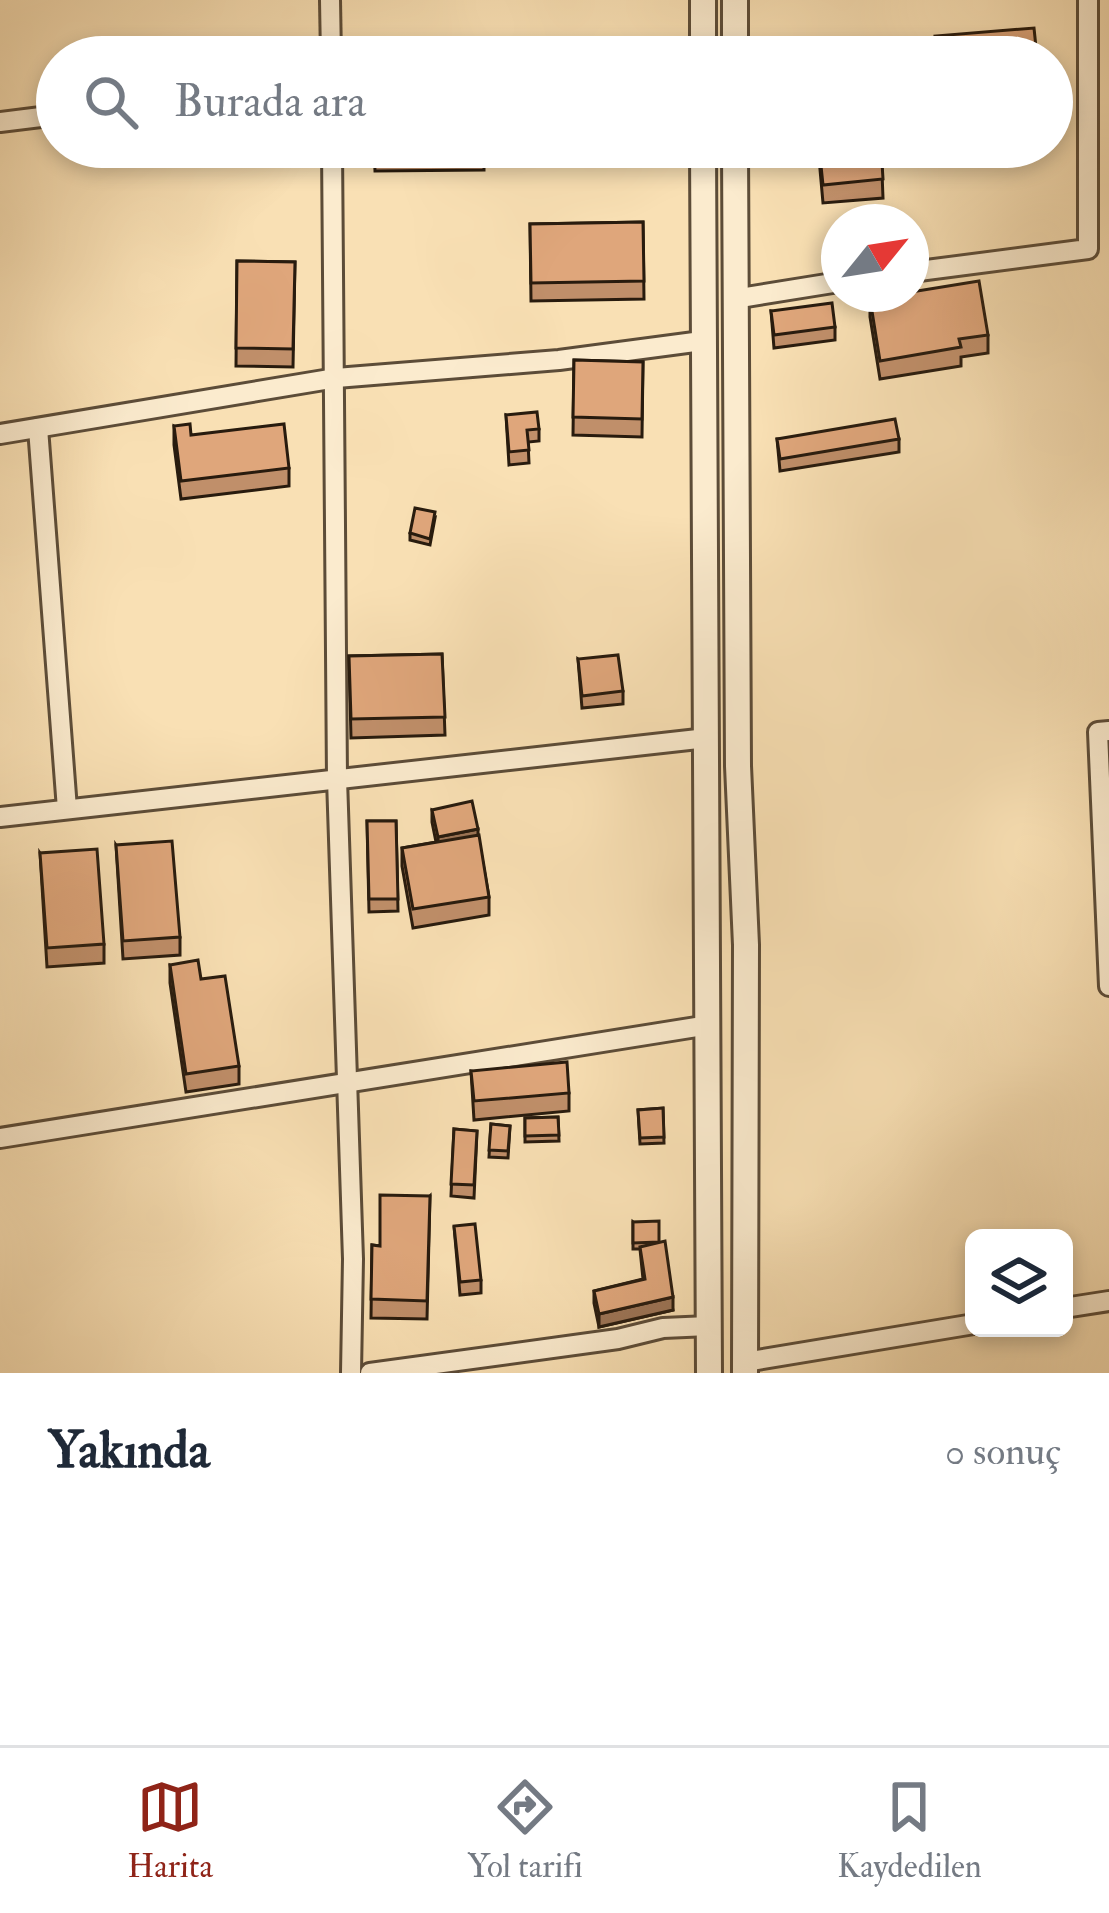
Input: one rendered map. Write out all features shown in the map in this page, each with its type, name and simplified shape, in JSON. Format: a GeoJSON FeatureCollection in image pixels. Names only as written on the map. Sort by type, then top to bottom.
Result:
{"type":"FeatureCollection","features":[{"type":"Feature","properties":{"kind":"street"},"geometry":{"type":"LineString","coordinates":[[329,0],[330,36]]}},
{"type":"Feature","properties":{"kind":"street"},"geometry":{"type":"LineString","coordinates":[[703,0],[703,36]]}},
{"type":"Feature","properties":{"kind":"street"},"geometry":{"type":"LineString","coordinates":[[734,0],[735,36]]}},
{"type":"Feature","properties":{"kind":"street"},"geometry":{"type":"LineString","coordinates":[[929,270],[1088,249],[1088,0]]}},
{"type":"Feature","properties":{"kind":"street"},"geometry":{"type":"LineString","coordinates":[[0,122],[36,118]]}},
{"type":"Feature","properties":{"kind":"street"},"geometry":{"type":"LineString","coordinates":[[332,168],[337,779],[353,1259],[351,1373]]}},
{"type":"Feature","properties":{"kind":"street"},"geometry":{"type":"LineString","coordinates":[[703,168],[710,1373]]}},
{"type":"Feature","properties":{"kind":"street"},"geometry":{"type":"LineString","coordinates":[[735,168],[738,766],[746,945],[745,1368],[965,1326]]}},
{"type":"Feature","properties":{"kind":"street"},"geometry":{"type":"LineString","coordinates":[[734,298],[821,285]]}},
{"type":"Feature","properties":{"kind":"street"},"geometry":{"type":"LineString","coordinates":[[0,434],[336,378],[559,360],[702,340]]}},
{"type":"Feature","properties":{"kind":"street"},"geometry":{"type":"LineString","coordinates":[[38,428],[67,809]]}},
{"type":"Feature","properties":{"kind":"street"},"geometry":{"type":"LineString","coordinates":[[1109,731],[1098,732],[1109,986]]}},
{"type":"Feature","properties":{"kind":"street"},"geometry":{"type":"LineString","coordinates":[[0,817],[707,738]]}},
{"type":"Feature","properties":{"kind":"street"},"geometry":{"type":"LineString","coordinates":[[0,1138],[709,1024]]}},
{"type":"Feature","properties":{"kind":"street"},"geometry":{"type":"LineString","coordinates":[[1073,1306],[1109,1300]]}},
{"type":"Feature","properties":{"kind":"street"},"geometry":{"type":"LineString","coordinates":[[370,1373],[618,1340],[663,1328],[709,1326]]}},
{"type":"Feature","properties":{"kind":"building"},"geometry":{"type":"Polygon","coordinates":[[[1034,28],[1035,36],[935,36],[1034,28]]]}},
{"type":"Feature","properties":{"kind":"building"},"geometry":{"type":"Polygon","coordinates":[[[821,168],[882,168],[883,179],[823,185],[821,168]]]}},
{"type":"Feature","properties":{"kind":"building"},"geometry":{"type":"Polygon","coordinates":[[[643,222],[644,281],[531,283],[530,224],[643,222]]]}},
{"type":"Feature","properties":{"kind":"building"},"geometry":{"type":"Polygon","coordinates":[[[237,261],[295,262],[293,349],[236,348],[237,261]]]}},
{"type":"Feature","properties":{"kind":"building"},"geometry":{"type":"Polygon","coordinates":[[[979,281],[988,335],[959,339],[961,347],[880,361],[872,312],[929,312],[929,289],[979,281]]]}},
{"type":"Feature","properties":{"kind":"building"},"geometry":{"type":"Polygon","coordinates":[[[821,304],[821,312],[833,312],[835,327],[774,335],[771,311],[821,304]]]}},
{"type":"Feature","properties":{"kind":"building"},"geometry":{"type":"Polygon","coordinates":[[[574,360],[643,362],[642,419],[573,417],[574,360]]]}},
{"type":"Feature","properties":{"kind":"building"},"geometry":{"type":"Polygon","coordinates":[[[537,412],[539,429],[527,430],[529,450],[509,452],[506,415],[537,412]]]}},
{"type":"Feature","properties":{"kind":"building"},"geometry":{"type":"Polygon","coordinates":[[[895,419],[899,439],[780,459],[777,439],[895,419]]]}},
{"type":"Feature","properties":{"kind":"building"},"geometry":{"type":"Polygon","coordinates":[[[190,424],[191,435],[284,424],[289,468],[181,481],[174,426],[190,424]]]}},
{"type":"Feature","properties":{"kind":"building"},"geometry":{"type":"Polygon","coordinates":[[[415,508],[435,512],[430,539],[410,533],[415,508]]]}},
{"type":"Feature","properties":{"kind":"building"},"geometry":{"type":"Polygon","coordinates":[[[442,654],[445,717],[351,719],[349,656],[442,654]]]}},
{"type":"Feature","properties":{"kind":"building"},"geometry":{"type":"Polygon","coordinates":[[[618,655],[623,691],[582,696],[578,659],[618,655]]]}},
{"type":"Feature","properties":{"kind":"building"},"geometry":{"type":"Polygon","coordinates":[[[472,801],[478,829],[438,837],[432,810],[472,801]]]}},
{"type":"Feature","properties":{"kind":"building"},"geometry":{"type":"Polygon","coordinates":[[[367,821],[396,821],[398,899],[369,899],[367,821]]]}},
{"type":"Feature","properties":{"kind":"building"},"geometry":{"type":"Polygon","coordinates":[[[479,835],[489,897],[413,909],[402,848],[479,835]]]}},
{"type":"Feature","properties":{"kind":"building"},"geometry":{"type":"Polygon","coordinates":[[[172,841],[180,937],[123,941],[116,845],[172,841]]]}},
{"type":"Feature","properties":{"kind":"building"},"geometry":{"type":"Polygon","coordinates":[[[97,849],[104,944],[47,948],[40,853],[97,849]]]}},
{"type":"Feature","properties":{"kind":"building"},"geometry":{"type":"Polygon","coordinates":[[[198,960],[201,979],[225,976],[239,1066],[186,1074],[170,965],[198,960]]]}},
{"type":"Feature","properties":{"kind":"building"},"geometry":{"type":"Polygon","coordinates":[[[567,1062],[569,1093],[474,1101],[471,1071],[567,1062]]]}},
{"type":"Feature","properties":{"kind":"building"},"geometry":{"type":"Polygon","coordinates":[[[663,1108],[664,1137],[640,1138],[638,1110],[663,1108]]]}},
{"type":"Feature","properties":{"kind":"building"},"geometry":{"type":"Polygon","coordinates":[[[558,1117],[559,1135],[525,1136],[525,1118],[558,1117]]]}},
{"type":"Feature","properties":{"kind":"building"},"geometry":{"type":"Polygon","coordinates":[[[491,1124],[510,1126],[508,1151],[489,1150],[491,1124]]]}},
{"type":"Feature","properties":{"kind":"building"},"geometry":{"type":"Polygon","coordinates":[[[454,1129],[477,1131],[474,1185],[451,1184],[454,1129]]]}},
{"type":"Feature","properties":{"kind":"building"},"geometry":{"type":"Polygon","coordinates":[[[380,1195],[430,1196],[427,1301],[371,1299],[372,1245],[380,1246],[380,1195]]]}},
{"type":"Feature","properties":{"kind":"building"},"geometry":{"type":"Polygon","coordinates":[[[659,1221],[659,1242],[633,1243],[633,1222],[659,1221]]]}},
{"type":"Feature","properties":{"kind":"building"},"geometry":{"type":"Polygon","coordinates":[[[475,1224],[481,1280],[460,1282],[454,1226],[475,1224]]]}},
{"type":"Feature","properties":{"kind":"building"},"geometry":{"type":"Polygon","coordinates":[[[665,1241],[673,1297],[599,1314],[594,1291],[645,1279],[640,1247],[665,1241]]]}}]}
